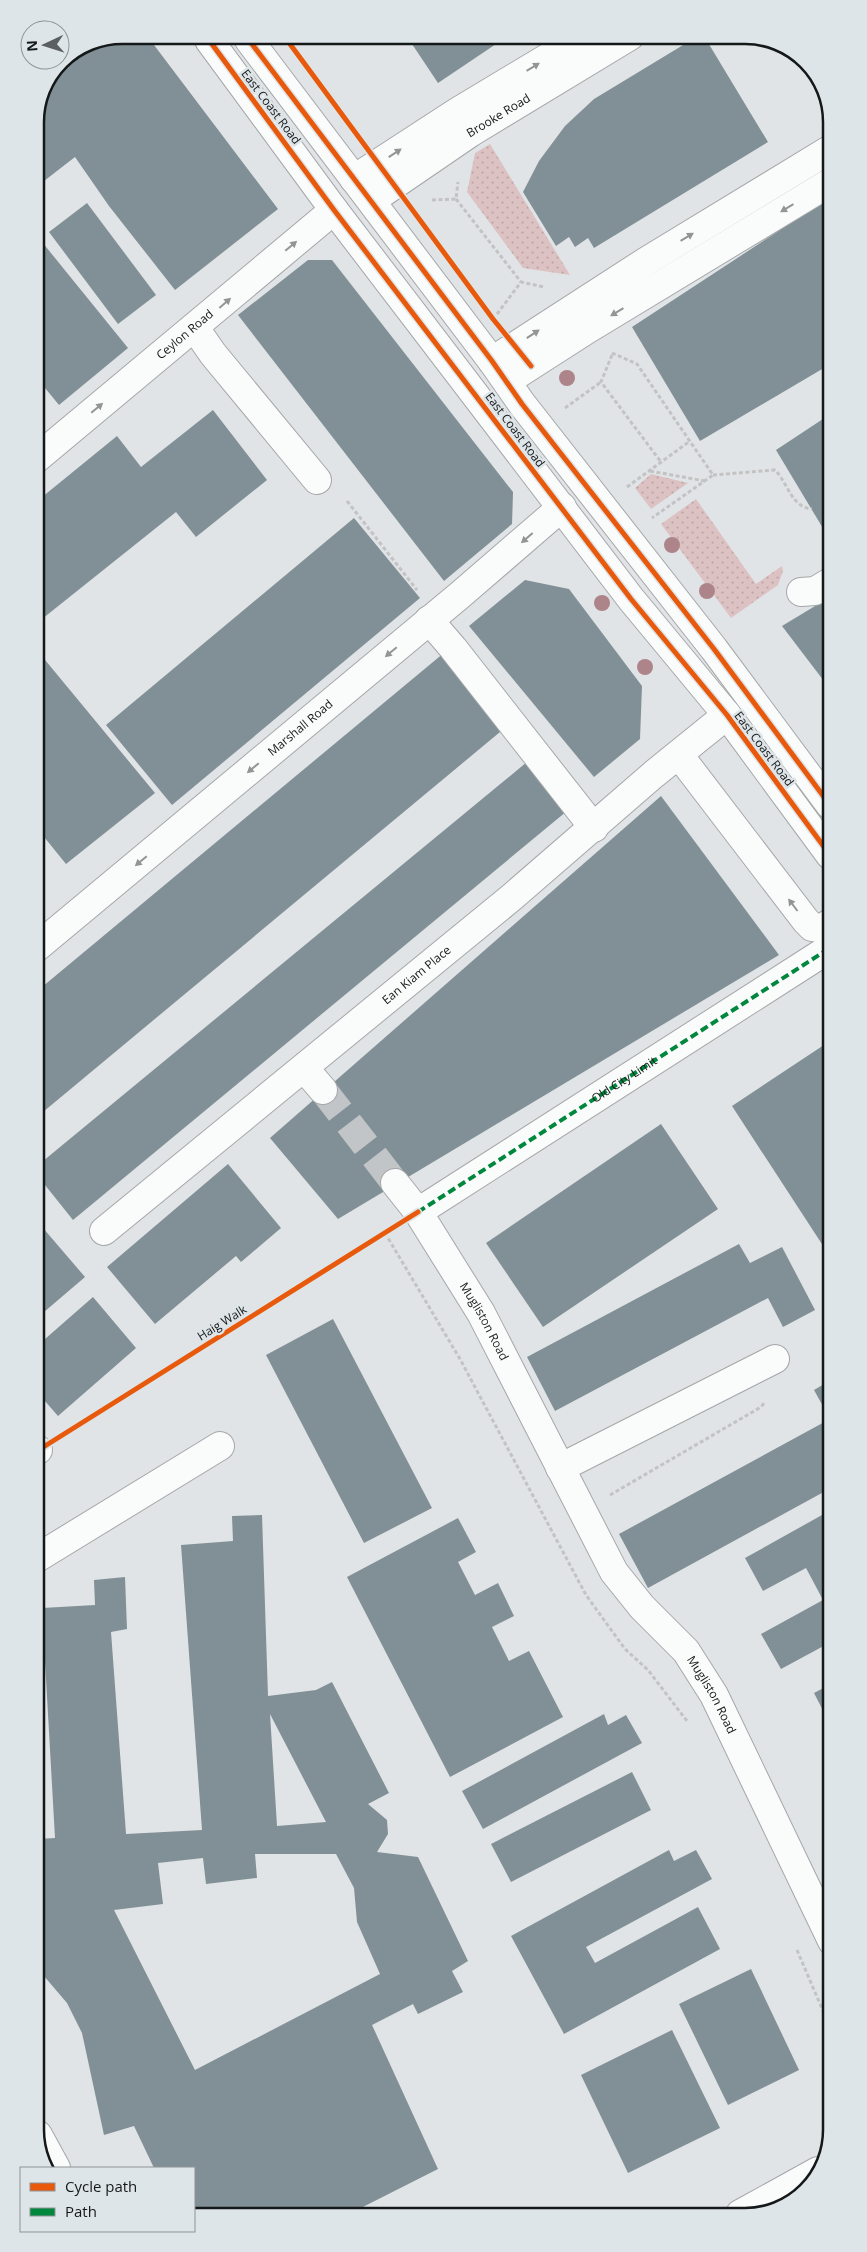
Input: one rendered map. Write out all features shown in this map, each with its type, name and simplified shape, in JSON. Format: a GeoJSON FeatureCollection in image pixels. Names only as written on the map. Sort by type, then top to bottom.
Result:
{"type":"FeatureCollection","features":[{"type":"Feature","properties":{"kind":"street","name":"East Coast Road"},"geometry":{"type":"LineString","coordinates":[[212,44],[334,210],[631,599],[726,716],[823,846]]}},
{"type":"Feature","properties":{"kind":"street","name":"East Coast Road"},"geometry":{"type":"LineString","coordinates":[[252,44],[372,200],[500,371],[522,404],[714,649],[823,796]]}},
{"type":"Feature","properties":{"kind":"street","name":"Brooke Road"},"geometry":{"type":"LineString","coordinates":[[354,179],[457,112],[570,44]]}},
{"type":"Feature","properties":{"kind":"street","name":"Brooke Road"},"geometry":{"type":"LineString","coordinates":[[372,200],[470,133],[617,44]]}},
{"type":"Feature","properties":{"kind":"street"},"geometry":{"type":"LineString","coordinates":[[500,371],[514,346],[645,262],[823,154]]}},
{"type":"Feature","properties":{"kind":"street","name":"East Coast Road"},"geometry":{"type":"LineString","coordinates":[[500,371],[659,286],[823,187]]}},
{"type":"Feature","properties":{"kind":"street","name":"Ceylon Road"},"geometry":{"type":"LineString","coordinates":[[44,452],[334,210]]}},
{"type":"Feature","properties":{"kind":"street"},"geometry":{"type":"LineString","coordinates":[[645,262],[659,286]]}},
{"type":"Feature","properties":{"kind":"street"},"geometry":{"type":"LineString","coordinates":[[195,328],[317,480]]}},
{"type":"Feature","properties":{"kind":"street","name":"Marshall Road"},"geometry":{"type":"LineString","coordinates":[[44,941],[562,508]]}},
{"type":"Feature","properties":{"kind":"street"},"geometry":{"type":"LineString","coordinates":[[801,592],[815,591],[823,586]]}},
{"type":"Feature","properties":{"kind":"street"},"geometry":{"type":"LineString","coordinates":[[432,617],[453,648],[594,828]]}},
{"type":"Feature","properties":{"kind":"street","name":"Ean Kiam Place"},"geometry":{"type":"LineString","coordinates":[[104,1231],[594,828],[726,716]]}},
{"type":"Feature","properties":{"kind":"street"},"geometry":{"type":"LineString","coordinates":[[679,755],[806,921],[812,927],[823,927]]}},
{"type":"Feature","properties":{"kind":"street","name":"Old City Limit"},"geometry":{"type":"LineString","coordinates":[[418,1212],[823,952]]}},
{"type":"Feature","properties":{"kind":"street"},"geometry":{"type":"LineString","coordinates":[[304,1068],[323,1090]]}},
{"type":"Feature","properties":{"kind":"street","name":"Mugliston Road"},"geometry":{"type":"LineString","coordinates":[[395,1183],[418,1212],[481,1312],[614,1572],[642,1607],[686,1651],[714,1695],[823,1922]]}},
{"type":"Feature","properties":{"kind":"street"},"geometry":{"type":"LineString","coordinates":[[560,1468],[772,1361]]}},
{"type":"Feature","properties":{"kind":"street"},"geometry":{"type":"LineString","coordinates":[[44,1554],[220,1446]]}},
{"type":"Feature","properties":{"kind":"street"},"geometry":{"type":"LineString","coordinates":[[46,2149],[55,2167]]}},
{"type":"Feature","properties":{"kind":"street"},"geometry":{"type":"LineString","coordinates":[[751,2208],[809,2175]]}},
{"type":"Feature","properties":{"kind":"path"},"geometry":{"type":"LineString","coordinates":[[456,199],[521,282]]}},
{"type":"Feature","properties":{"kind":"path"},"geometry":{"type":"LineString","coordinates":[[488,311],[514,346]]}},
{"type":"Feature","properties":{"kind":"path"},"geometry":{"type":"LineString","coordinates":[[604,349],[636,364],[713,475]]}},
{"type":"Feature","properties":{"kind":"path"},"geometry":{"type":"LineString","coordinates":[[564,409],[601,382],[612,353]]}},
{"type":"Feature","properties":{"kind":"path"},"geometry":{"type":"LineString","coordinates":[[601,382],[661,462]]}},
{"type":"Feature","properties":{"kind":"path"},"geometry":{"type":"LineString","coordinates":[[625,489],[690,441]]}},
{"type":"Feature","properties":{"kind":"path"},"geometry":{"type":"LineString","coordinates":[[648,521],[713,475],[775,470],[796,503],[802,507],[812,509]]}},
{"type":"Feature","properties":{"kind":"path"},"geometry":{"type":"LineString","coordinates":[[649,471],[705,481]]}},
{"type":"Feature","properties":{"kind":"path"},"geometry":{"type":"LineString","coordinates":[[347,501],[432,617]]}},
{"type":"Feature","properties":{"kind":"path"},"geometry":{"type":"LineString","coordinates":[[377,1238],[418,1212]]}},
{"type":"Feature","properties":{"kind":"path"},"geometry":{"type":"LineString","coordinates":[[608,1496],[761,1407],[767,1400],[770,1389],[772,1361]]}},
{"type":"Feature","properties":{"kind":"shaded area"},"geometry":{"type":"Polygon","coordinates":[[[490,144],[570,275],[523,268],[467,192],[475,153],[490,144]]]}},
{"type":"Feature","properties":{"kind":"shaded area"},"geometry":{"type":"Polygon","coordinates":[[[651,474],[688,483],[651,509],[635,488],[651,474]]]}},
{"type":"Feature","properties":{"kind":"shaded area"},"geometry":{"type":"Polygon","coordinates":[[[696,499],[756,584],[782,566],[783,571],[778,585],[731,618],[661,524],[696,499]]]}},
{"type":"Feature","properties":{"kind":"building"},"geometry":{"type":"Polygon","coordinates":[[[153,44],[278,209],[175,290],[109,206],[75,157],[44,181],[44,117],[46,102],[60,74],[64,70],[70,70],[70,63],[83,54],[106,45],[153,44]]]}},
{"type":"Feature","properties":{"kind":"building"},"geometry":{"type":"Polygon","coordinates":[[[412,44],[496,44],[438,83],[412,44]]]}},
{"type":"Feature","properties":{"kind":"building"},"geometry":{"type":"Polygon","coordinates":[[[685,44],[709,44],[768,142],[594,248],[588,238],[575,247],[569,237],[556,246],[523,192],[539,161],[565,126],[594,99],[685,44]]]}},
{"type":"Feature","properties":{"kind":"building"},"geometry":{"type":"Polygon","coordinates":[[[823,202],[823,369],[700,441],[632,327],[823,202]]]}},
{"type":"Feature","properties":{"kind":"building"},"geometry":{"type":"Polygon","coordinates":[[[87,203],[156,295],[118,324],[49,232],[87,203]]]}},
{"type":"Feature","properties":{"kind":"building"},"geometry":{"type":"Polygon","coordinates":[[[44,244],[128,348],[59,405],[44,387],[44,244]]]}},
{"type":"Feature","properties":{"kind":"building"},"geometry":{"type":"Polygon","coordinates":[[[308,260],[332,260],[513,492],[512,524],[444,581],[238,315],[308,260]]]}},
{"type":"Feature","properties":{"kind":"building"},"geometry":{"type":"Polygon","coordinates":[[[213,410],[267,480],[196,537],[176,512],[44,617],[44,495],[117,436],[141,467],[213,410]]]}},
{"type":"Feature","properties":{"kind":"building"},"geometry":{"type":"Polygon","coordinates":[[[823,419],[823,528],[776,450],[823,419]]]}},
{"type":"Feature","properties":{"kind":"building"},"geometry":{"type":"Polygon","coordinates":[[[354,518],[420,598],[172,805],[106,725],[354,518]]]}},
{"type":"Feature","properties":{"kind":"building"},"geometry":{"type":"Polygon","coordinates":[[[525,580],[569,589],[642,686],[640,739],[594,777],[469,626],[525,580]]]}},
{"type":"Feature","properties":{"kind":"building"},"geometry":{"type":"Polygon","coordinates":[[[823,601],[823,680],[782,626],[823,601]]]}},
{"type":"Feature","properties":{"kind":"building"},"geometry":{"type":"Polygon","coordinates":[[[445,652],[506,727],[44,1111],[44,985],[445,652]]]}},
{"type":"Feature","properties":{"kind":"building"},"geometry":{"type":"Polygon","coordinates":[[[44,659],[155,793],[66,864],[44,837],[44,659]]]}},
{"type":"Feature","properties":{"kind":"building"},"geometry":{"type":"Polygon","coordinates":[[[527,762],[567,811],[73,1220],[44,1184],[44,1160],[527,762]]]}},
{"type":"Feature","properties":{"kind":"building"},"geometry":{"type":"Polygon","coordinates":[[[661,796],[779,955],[338,1219],[270,1138],[661,796]]]}},
{"type":"Feature","properties":{"kind":"building"},"geometry":{"type":"Polygon","coordinates":[[[823,1046],[823,1246],[732,1106],[823,1046]]]}},
{"type":"Feature","properties":{"kind":"building"},"geometry":{"type":"Polygon","coordinates":[[[661,1124],[718,1209],[543,1327],[486,1243],[661,1124]]]}},
{"type":"Feature","properties":{"kind":"building"},"geometry":{"type":"Polygon","coordinates":[[[228,1164],[281,1228],[241,1262],[236,1256],[155,1324],[107,1267],[228,1164]]]}},
{"type":"Feature","properties":{"kind":"building"},"geometry":{"type":"Polygon","coordinates":[[[44,1229],[85,1277],[44,1312],[44,1229]]]}},
{"type":"Feature","properties":{"kind":"building"},"geometry":{"type":"Polygon","coordinates":[[[739,1244],[750,1263],[782,1247],[815,1310],[783,1327],[768,1298],[555,1411],[527,1357],[739,1244]]]}},
{"type":"Feature","properties":{"kind":"building"},"geometry":{"type":"Polygon","coordinates":[[[93,1297],[136,1348],[58,1416],[44,1400],[44,1340],[93,1297]]]}},
{"type":"Feature","properties":{"kind":"building"},"geometry":{"type":"Polygon","coordinates":[[[333,1319],[432,1508],[364,1543],[266,1355],[333,1319]]]}},
{"type":"Feature","properties":{"kind":"building"},"geometry":{"type":"Polygon","coordinates":[[[823,1385],[823,1406],[814,1390],[823,1385]]]}},
{"type":"Feature","properties":{"kind":"building"},"geometry":{"type":"Polygon","coordinates":[[[823,1423],[823,1492],[648,1588],[619,1534],[823,1423]]]}},
{"type":"Feature","properties":{"kind":"building"},"geometry":{"type":"Polygon","coordinates":[[[823,1514],[823,1600],[806,1568],[763,1591],[745,1558],[823,1514]]]}},
{"type":"Feature","properties":{"kind":"building"},"geometry":{"type":"Polygon","coordinates":[[[262,1515],[268,1696],[316,1690],[332,1682],[389,1793],[368,1804],[387,1820],[388,1834],[377,1852],[418,1857],[468,1961],[452,1971],[463,1992],[418,2014],[413,2004],[372,2025],[438,2169],[361,2208],[195,2208],[195,2167],[154,2167],[134,2126],[104,2135],[82,2033],[67,2003],[44,1976],[44,1839],[55,1838],[44,1643],[44,1608],[95,1605],[94,1580],[125,1577],[127,1629],[111,1632],[126,1834],[202,1830],[181,1545],[233,1541],[232,1516],[262,1515]],[[270,1714],[277,1826],[326,1822],[270,1714]],[[255,1854],[257,1878],[206,1884],[203,1858],[158,1863],[163,1904],[114,1910],[195,2070],[380,1974],[357,1922],[354,1888],[336,1854],[255,1854]]]}},
{"type":"Feature","properties":{"kind":"building"},"geometry":{"type":"Polygon","coordinates":[[[458,1518],[476,1552],[458,1562],[475,1595],[498,1583],[514,1616],[492,1627],[509,1661],[529,1651],[563,1717],[450,1777],[347,1577],[458,1518]]]}},
{"type":"Feature","properties":{"kind":"building"},"geometry":{"type":"Polygon","coordinates":[[[823,1600],[823,1646],[781,1669],[761,1634],[823,1600]]]}},
{"type":"Feature","properties":{"kind":"building"},"geometry":{"type":"Polygon","coordinates":[[[823,1688],[823,1710],[814,1693],[823,1688]]]}},
{"type":"Feature","properties":{"kind":"building"},"geometry":{"type":"Polygon","coordinates":[[[604,1714],[608,1725],[626,1715],[642,1743],[483,1829],[462,1791],[604,1714]]]}},
{"type":"Feature","properties":{"kind":"building"},"geometry":{"type":"Polygon","coordinates":[[[632,1772],[651,1810],[511,1882],[491,1844],[632,1772]]]}},
{"type":"Feature","properties":{"kind":"building"},"geometry":{"type":"Polygon","coordinates":[[[669,1850],[674,1861],[696,1850],[712,1879],[586,1947],[595,1963],[698,1907],[720,1949],[564,2034],[511,1936],[669,1850]]]}},
{"type":"Feature","properties":{"kind":"building"},"geometry":{"type":"Polygon","coordinates":[[[751,1969],[799,2070],[728,2105],[679,2004],[751,1969]]]}},
{"type":"Feature","properties":{"kind":"building"},"geometry":{"type":"Polygon","coordinates":[[[672,2030],[720,2128],[628,2173],[581,2075],[672,2030]]]}},
{"type":"Feature","properties":{"kind":"tunnel"},"geometry":{"type":"LineString","coordinates":[[323,1090],[395,1183]]}},
{"type":"Feature","properties":{"kind":"marked path"},"geometry":{"type":"LineString","coordinates":[[418,1212],[823,952]]}},
{"type":"Feature","properties":{"kind":"cycle path"},"geometry":{"type":"LineString","coordinates":[[212,44],[334,210],[631,599],[727,715],[823,845]]}},
{"type":"Feature","properties":{"kind":"cycle path"},"geometry":{"type":"LineString","coordinates":[[252,44],[492,361],[522,404],[714,649],[823,796]]}},
{"type":"Feature","properties":{"kind":"cycle path"},"geometry":{"type":"LineString","coordinates":[[290,44],[493,319],[531,366]]}},
{"type":"Feature","properties":{"kind":"cycle path","name":"Haig Walk"},"geometry":{"type":"LineString","coordinates":[[44,1447],[418,1212]]}}]}
